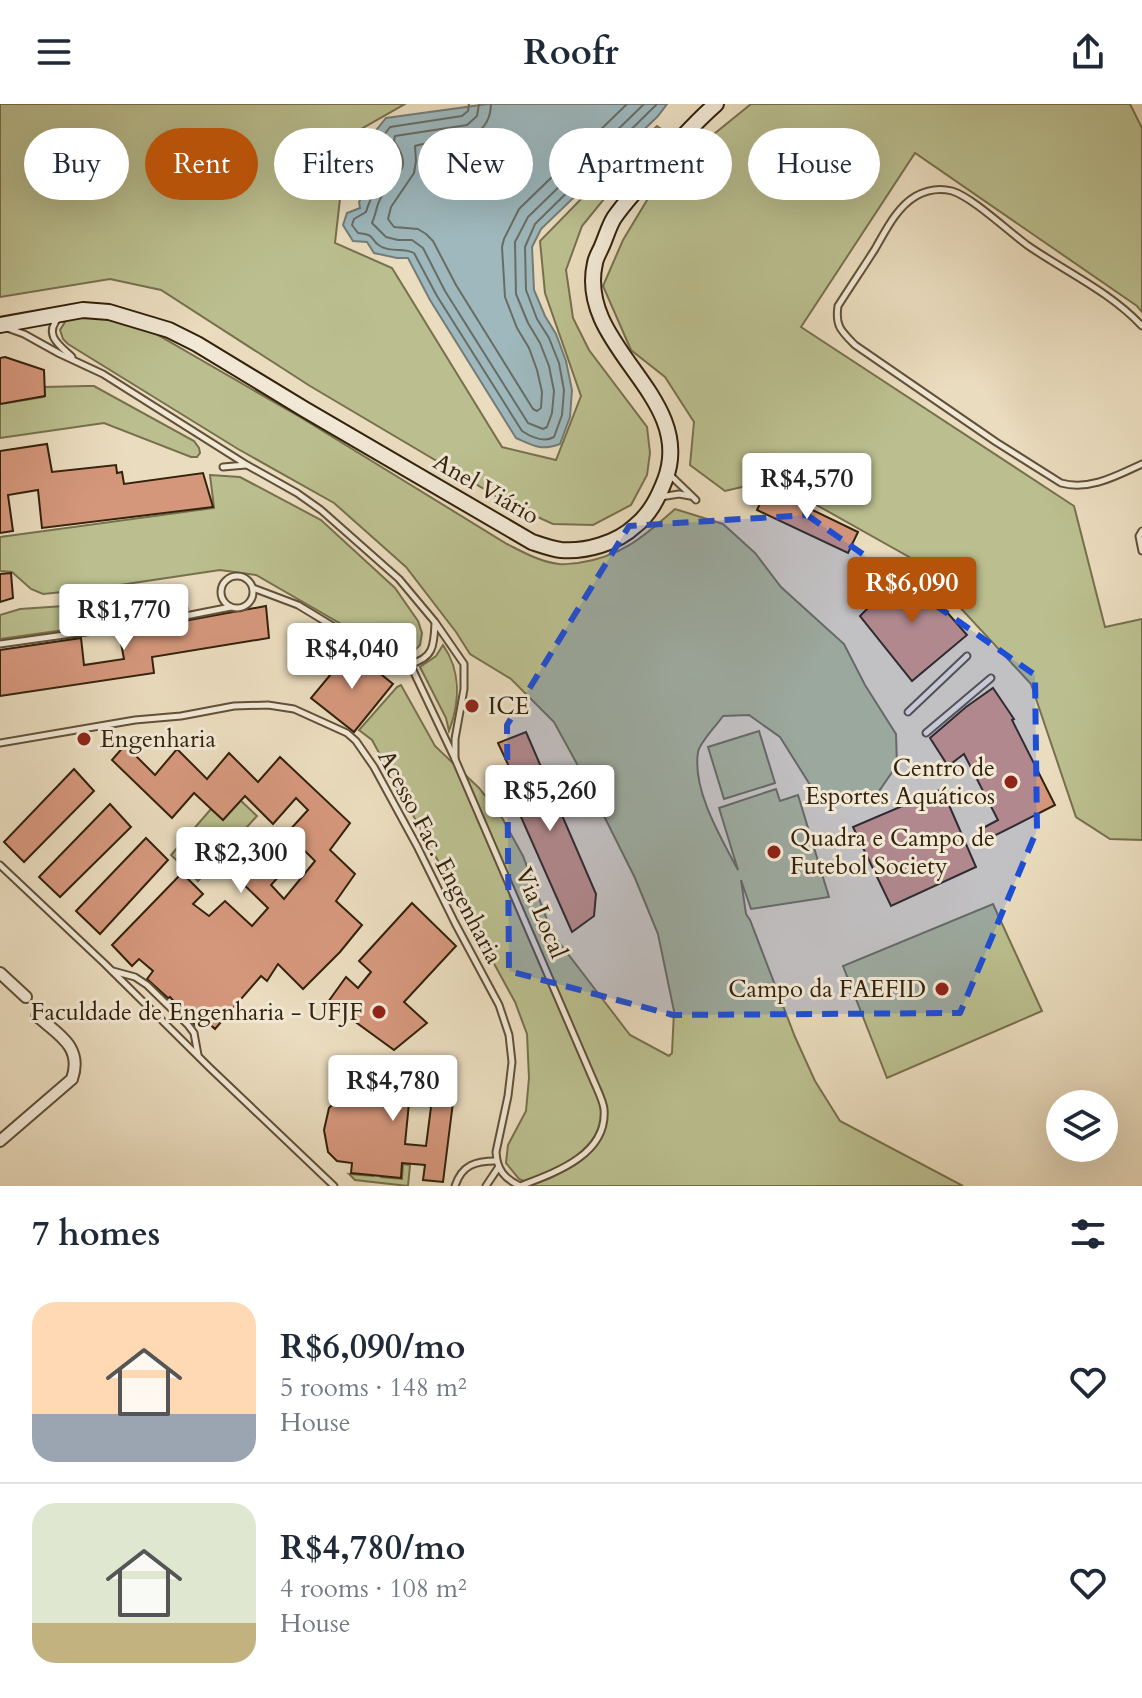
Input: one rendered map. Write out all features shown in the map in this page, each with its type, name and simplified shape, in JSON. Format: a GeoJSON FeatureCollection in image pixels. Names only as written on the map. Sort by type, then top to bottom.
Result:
{"type":"FeatureCollection","features":[{"type":"Feature","properties":{"kind":"main road"},"geometry":{"type":"LineString","coordinates":[[690,127],[703,104]]}},
{"type":"Feature","properties":{"kind":"main road","name":"Anel Viário"},"geometry":{"type":"LineString","coordinates":[[0,325],[83,310],[109,312],[169,330],[532,542],[560,550],[591,547],[617,539],[637,525],[658,497],[668,472],[669,433],[658,406],[610,337],[599,314],[593,292],[595,262],[613,219],[690,127],[716,104]]}},
{"type":"Feature","properties":{"kind":"street"},"geometry":{"type":"LineString","coordinates":[[0,973],[26,997]]}},
{"type":"Feature","properties":{"kind":"street"},"geometry":{"type":"LineString","coordinates":[[0,1141],[72,1079],[75,1069],[71,1045],[37,1016]]}},
{"type":"Feature","properties":{"kind":"lane"},"geometry":{"type":"LineString","coordinates":[[1142,326],[1094,286],[1028,245],[967,199],[940,189],[915,197],[895,216],[838,306],[836,318],[842,332],[855,345],[1061,483],[1088,485],[1142,464]]}},
{"type":"Feature","properties":{"kind":"lane"},"geometry":{"type":"LineString","coordinates":[[67,312],[56,319],[52,334],[55,342],[74,359]]}},
{"type":"Feature","properties":{"kind":"lane","name":"Via Local"},"geometry":{"type":"LineString","coordinates":[[0,325],[103,374],[321,510],[399,579],[435,622],[464,664],[455,759],[604,1108],[601,1130],[592,1149],[569,1164],[520,1186]]}},
{"type":"Feature","properties":{"kind":"lane"},"geometry":{"type":"LineString","coordinates":[[223,467],[247,465]]}},
{"type":"Feature","properties":{"kind":"lane"},"geometry":{"type":"LineString","coordinates":[[658,497],[679,494],[694,498],[668,472]]}},
{"type":"Feature","properties":{"kind":"lane"},"geometry":{"type":"LineString","coordinates":[[1142,531],[1139,536],[1142,551]]}},
{"type":"Feature","properties":{"kind":"lane"},"geometry":{"type":"LineString","coordinates":[[231,607],[224,601],[221,591],[229,579],[243,578],[253,588],[298,605],[382,656],[410,664],[430,653],[435,622]]}},
{"type":"Feature","properties":{"kind":"lane"},"geometry":{"type":"LineString","coordinates":[[0,644],[246,606],[252,599],[253,588]]}},
{"type":"Feature","properties":{"kind":"lane"},"geometry":{"type":"LineString","coordinates":[[908,712],[967,656]]}},
{"type":"Feature","properties":{"kind":"lane"},"geometry":{"type":"LineString","coordinates":[[410,664],[455,759]]}},
{"type":"Feature","properties":{"kind":"lane"},"geometry":{"type":"LineString","coordinates":[[926,733],[991,678]]}},
{"type":"Feature","properties":{"kind":"lane","name":"Acesso Fac. Engenharia"},"geometry":{"type":"LineString","coordinates":[[0,743],[135,720],[181,716],[234,706],[268,705],[294,709],[347,733],[374,767],[499,1005],[509,1035],[512,1062],[496,1152],[497,1165]]}},
{"type":"Feature","properties":{"kind":"lane"},"geometry":{"type":"LineString","coordinates":[[0,865],[334,1186]]}},
{"type":"Feature","properties":{"kind":"lane"},"geometry":{"type":"LineString","coordinates":[[112,971],[135,977],[178,1015],[194,1033],[198,1056]]}},
{"type":"Feature","properties":{"kind":"lane"},"geometry":{"type":"LineString","coordinates":[[455,1186],[465,1167],[474,1163],[497,1165],[510,1181],[520,1186]]}},
{"type":"Feature","properties":{"kind":"lane"},"geometry":{"type":"LineString","coordinates":[[486,1186],[497,1165]]}},
{"type":"Feature","properties":{"kind":"highlighted area"},"geometry":{"type":"Polygon","coordinates":[[[807,515],[1035,675],[1037,830],[960,1013],[673,1015],[509,971],[507,725],[629,526],[807,515]]]}},
{"type":"Feature","properties":{"kind":"green space"},"geometry":{"type":"Polygon","coordinates":[[[0,104],[405,104],[363,128],[274,128],[274,200],[340,200],[335,243],[392,268],[502,447],[556,460],[581,396],[545,293],[540,241],[580,200],[603,200],[582,226],[566,270],[573,318],[589,350],[647,427],[650,453],[647,475],[631,505],[593,525],[553,524],[511,505],[310,386],[161,290],[110,279],[0,297],[0,104]]]}},
{"type":"Feature","properties":{"kind":"green space"},"geometry":{"type":"Polygon","coordinates":[[[751,104],[1130,104],[1142,128],[1142,312],[915,153],[801,327],[1074,506],[1105,627],[1142,619],[1142,840],[1110,839],[1076,817],[1031,684],[918,562],[772,480],[725,491],[690,465],[694,422],[665,377],[631,350],[603,286],[623,240],[647,200],[732,200],[732,128],[721,128],[751,104]]]}},
{"type":"Feature","properties":{"kind":"green space"},"geometry":{"type":"Polygon","coordinates":[[[72,316],[131,323],[156,334],[300,417],[507,544],[538,559],[564,564],[607,556],[642,537],[675,509],[723,524],[755,553],[781,587],[844,644],[896,734],[897,765],[877,794],[840,803],[817,796],[780,737],[749,715],[723,716],[698,752],[697,767],[704,798],[738,870],[719,808],[776,789],[780,801],[798,795],[829,897],[751,909],[741,880],[746,914],[795,1037],[815,1081],[840,1121],[963,1186],[535,1186],[519,1179],[506,1163],[508,1145],[526,1111],[529,1078],[527,1034],[515,1002],[372,740],[359,730],[401,685],[435,746],[479,788],[501,816],[523,856],[552,933],[630,1035],[669,1056],[672,1053],[674,1011],[658,934],[635,878],[588,784],[554,722],[511,679],[470,654],[406,567],[334,503],[238,449],[68,344],[60,330],[72,316]]]}},
{"type":"Feature","properties":{"kind":"green space"},"geometry":{"type":"Polygon","coordinates":[[[94,386],[194,441],[200,453],[197,457],[191,457],[104,423],[0,438],[0,404],[44,397],[44,387],[94,386]]]}},
{"type":"Feature","properties":{"kind":"green space"},"geometry":{"type":"Polygon","coordinates":[[[210,475],[240,477],[321,520],[395,588],[418,621],[422,633],[420,645],[407,655],[395,655],[256,575],[220,570],[43,594],[31,589],[12,572],[0,571],[0,537],[214,508],[210,475]]]}},
{"type":"Feature","properties":{"kind":"green space"},"geometry":{"type":"Polygon","coordinates":[[[185,598],[188,609],[185,613],[0,639],[0,615],[20,609],[185,598]]]}},
{"type":"Feature","properties":{"kind":"green space"},"geometry":{"type":"Polygon","coordinates":[[[443,645],[453,665],[457,687],[449,731],[446,718],[420,667],[436,656],[443,645]]]}},
{"type":"Feature","properties":{"kind":"green space"},"geometry":{"type":"Polygon","coordinates":[[[759,731],[775,783],[724,799],[708,747],[759,731]]]}},
{"type":"Feature","properties":{"kind":"green space"},"geometry":{"type":"Polygon","coordinates":[[[236,796],[257,816],[198,881],[171,855],[211,809],[223,819],[236,796]]]}},
{"type":"Feature","properties":{"kind":"green space","name":"Campo da FAEFID"},"geometry":{"type":"Polygon","coordinates":[[[993,904],[1042,1011],[887,1078],[843,966],[993,904]]]}},
{"type":"Feature","properties":{"kind":"green space"},"geometry":{"type":"Polygon","coordinates":[[[374,1160],[382,1161],[381,1177],[402,1179],[403,1164],[410,1165],[408,1186],[355,1180],[349,1174],[373,1176],[374,1160]]]}},
{"type":"Feature","properties":{"kind":"water"},"geometry":{"type":"Polygon","coordinates":[[[488,104],[667,104],[646,128],[549,128],[549,200],[571,200],[541,229],[532,247],[534,290],[556,334],[572,390],[570,417],[560,444],[542,447],[516,438],[430,300],[408,258],[374,253],[367,242],[353,241],[343,225],[347,213],[360,208],[360,200],[402,200],[402,128],[378,128],[386,118],[488,104]]]}},
{"type":"Feature","properties":{"kind":"building"},"geometry":{"type":"Polygon","coordinates":[[[0,358],[44,370],[45,396],[0,404],[0,358]]]}},
{"type":"Feature","properties":{"kind":"building"},"geometry":{"type":"Polygon","coordinates":[[[47,444],[52,472],[116,465],[117,473],[122,472],[124,484],[203,473],[213,507],[42,528],[38,490],[8,495],[13,531],[0,533],[0,451],[47,444]]]}},
{"type":"Feature","properties":{"kind":"building"},"geometry":{"type":"Polygon","coordinates":[[[767,488],[858,532],[848,553],[757,510],[767,488]]]}},
{"type":"Feature","properties":{"kind":"building"},"geometry":{"type":"Polygon","coordinates":[[[908,568],[967,635],[912,681],[860,616],[908,568]]]}},
{"type":"Feature","properties":{"kind":"building"},"geometry":{"type":"Polygon","coordinates":[[[11,573],[13,598],[0,602],[0,574],[11,573]]]}},
{"type":"Feature","properties":{"kind":"building"},"geometry":{"type":"Polygon","coordinates":[[[266,606],[269,638],[152,657],[154,673],[0,696],[0,650],[81,638],[84,665],[124,659],[119,633],[266,606]]]}},
{"type":"Feature","properties":{"kind":"building"},"geometry":{"type":"Polygon","coordinates":[[[351,650],[393,684],[354,732],[311,698],[351,650]]]}},
{"type":"Feature","properties":{"kind":"building"},"geometry":{"type":"Polygon","coordinates":[[[993,688],[1014,719],[1055,805],[986,840],[981,829],[998,820],[964,754],[948,766],[930,738],[993,688]]]}},
{"type":"Feature","properties":{"kind":"building"},"geometry":{"type":"Polygon","coordinates":[[[526,732],[596,894],[594,916],[572,932],[513,799],[520,790],[498,743],[526,732]]]}},
{"type":"Feature","properties":{"kind":"building"},"geometry":{"type":"Polygon","coordinates":[[[125,745],[155,775],[177,749],[207,779],[229,753],[258,782],[280,757],[350,823],[330,850],[355,874],[336,901],[362,925],[303,989],[278,964],[267,981],[261,976],[215,1029],[204,1019],[196,1026],[170,997],[147,979],[153,971],[139,959],[132,966],[112,945],[182,873],[203,894],[193,904],[209,916],[225,901],[252,926],[268,908],[240,881],[250,869],[252,871],[263,859],[280,875],[271,885],[284,899],[315,861],[287,833],[308,810],[296,798],[273,824],[245,796],[223,820],[194,793],[172,818],[112,760],[125,745]]]}},
{"type":"Feature","properties":{"kind":"building"},"geometry":{"type":"Polygon","coordinates":[[[74,769],[94,791],[24,862],[4,842],[74,769]]]}},
{"type":"Feature","properties":{"kind":"building"},"geometry":{"type":"Polygon","coordinates":[[[942,789],[976,867],[891,906],[853,827],[942,789]]]}},
{"type":"Feature","properties":{"kind":"building"},"geometry":{"type":"Polygon","coordinates":[[[110,804],[131,827],[60,897],[39,877],[110,804]]]}},
{"type":"Feature","properties":{"kind":"building"},"geometry":{"type":"Polygon","coordinates":[[[146,838],[168,860],[100,934],[76,911],[146,838]]]}},
{"type":"Feature","properties":{"kind":"building"},"geometry":{"type":"Polygon","coordinates":[[[412,903],[456,946],[404,1002],[427,1023],[394,1050],[328,1002],[346,977],[358,988],[371,972],[359,961],[412,903]]]}},
{"type":"Feature","properties":{"kind":"building"},"geometry":{"type":"Polygon","coordinates":[[[393,1067],[453,1073],[451,1094],[454,1094],[443,1182],[423,1180],[425,1165],[402,1163],[401,1178],[351,1173],[352,1163],[337,1161],[328,1152],[324,1130],[329,1108],[340,1097],[355,1098],[360,1070],[378,1068],[393,1074],[393,1067]],[[411,1082],[405,1144],[426,1146],[434,1084],[411,1082]]]}},
{"type":"Feature","properties":{"kind":"place","name":"ICE"},"geometry":{"type":"Point","coordinates":[472,706]}},
{"type":"Feature","properties":{"kind":"place","name":"Engenharia"},"geometry":{"type":"Point","coordinates":[84,739]}},
{"type":"Feature","properties":{"kind":"place","name":"Centro de Esportes Aquáticos"},"geometry":{"type":"Point","coordinates":[1011,782]}},
{"type":"Feature","properties":{"kind":"place","name":"Quadra e Campo de Futebol Society"},"geometry":{"type":"Point","coordinates":[774,852]}},
{"type":"Feature","properties":{"kind":"place","name":"Campo da FAEFID"},"geometry":{"type":"Point","coordinates":[942,989]}},
{"type":"Feature","properties":{"kind":"place","name":"Faculdade de Engenharia - UFJF"},"geometry":{"type":"Point","coordinates":[379,1012]}}]}
